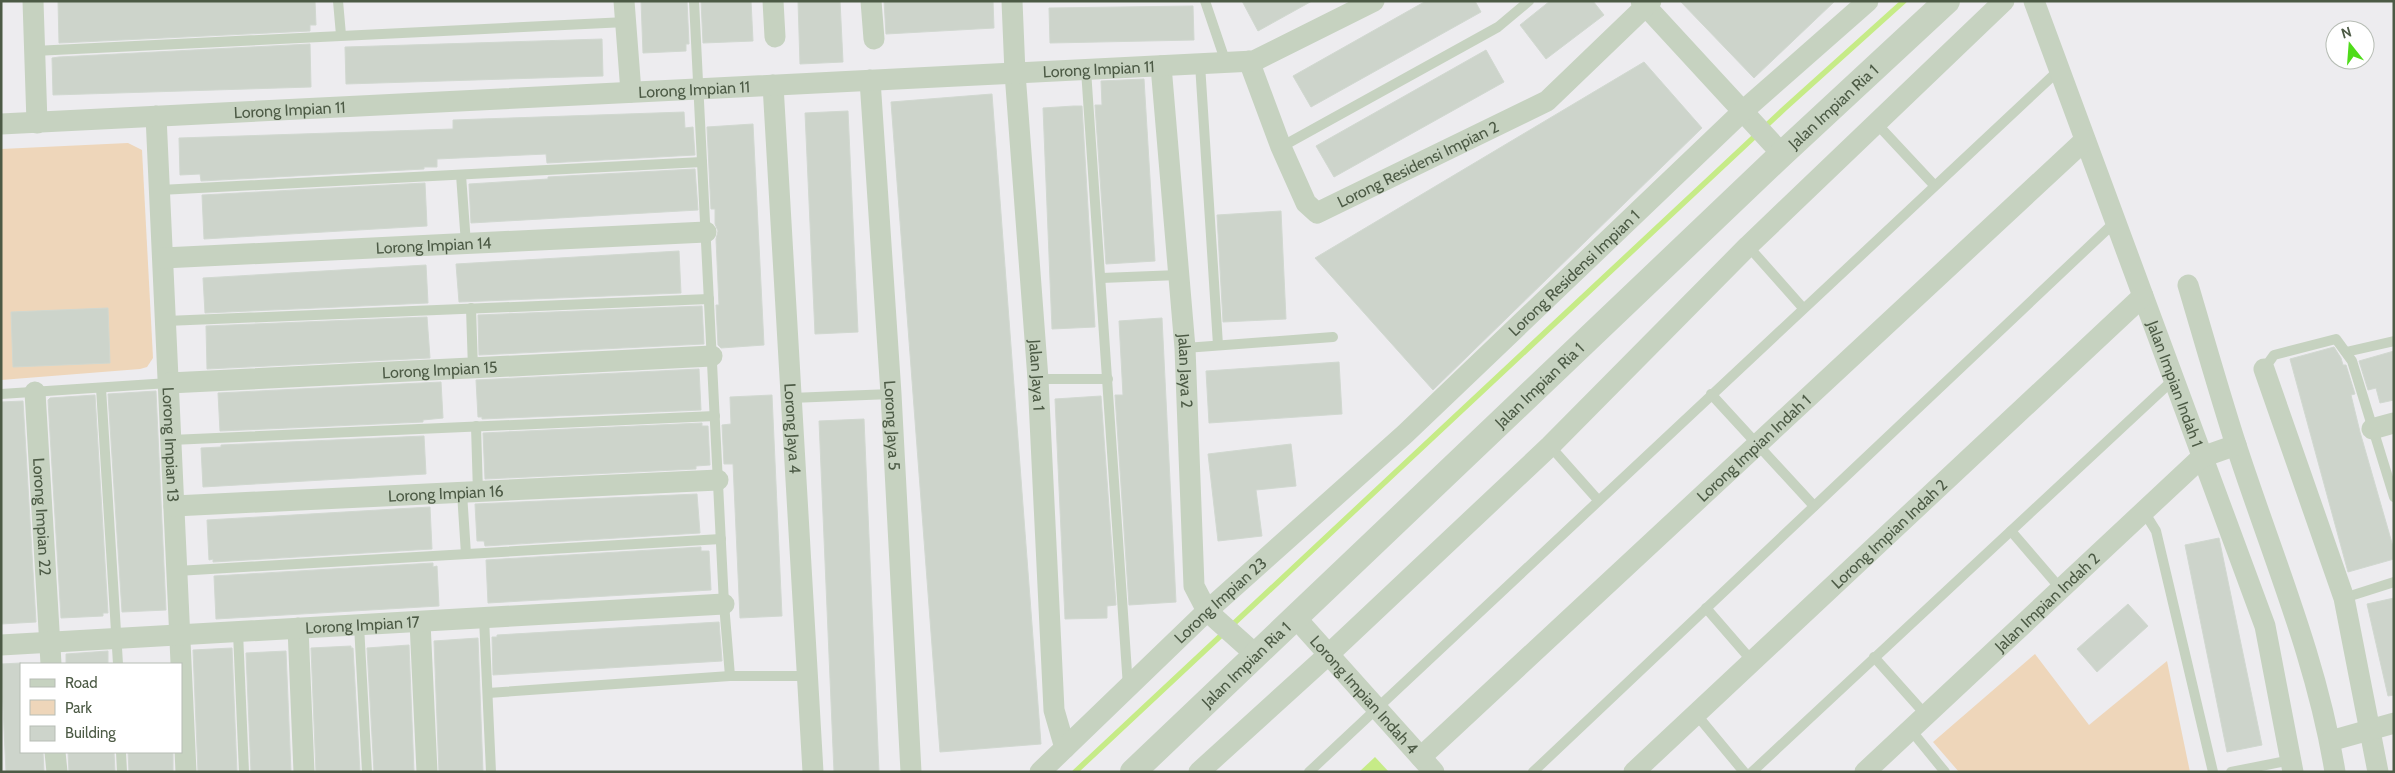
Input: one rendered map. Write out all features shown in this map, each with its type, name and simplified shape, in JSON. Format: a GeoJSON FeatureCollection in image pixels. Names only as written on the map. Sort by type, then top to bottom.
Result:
{"type":"FeatureCollection","features":[{"type":"Feature","properties":{"kind":"street"},"geometry":{"type":"LineString","coordinates":[[33,1],[37,122]]}},
{"type":"Feature","properties":{"kind":"street"},"geometry":{"type":"LineString","coordinates":[[773,1],[775,37]]}},
{"type":"Feature","properties":{"kind":"street"},"geometry":{"type":"LineString","coordinates":[[871,1],[874,39]]}},
{"type":"Feature","properties":{"kind":"street","name":"Jalan Jaya 1"},"geometry":{"type":"LineString","coordinates":[[1012,1],[1015,73],[1038,379],[1054,710],[1065,748]]}},
{"type":"Feature","properties":{"kind":"street","name":"Lorong Impian 11"},"geometry":{"type":"LineString","coordinates":[[1,124],[1254,61],[1374,1]]}},
{"type":"Feature","properties":{"kind":"street","name":"Lorong Residensi Impian 1"},"geometry":{"type":"LineString","coordinates":[[1405,434],[1748,116],[1868,1]]}},
{"type":"Feature","properties":{"kind":"street","name":"Jalan Impian Ria 1"},"geometry":{"type":"LineString","coordinates":[[1133,772],[1247,647],[1295,617],[1775,146],[1948,1]]}},
{"type":"Feature","properties":{"kind":"street"},"geometry":{"type":"LineString","coordinates":[[1198,772],[1329,654],[1550,446],[1748,246],[1878,124],[2004,1]]}},
{"type":"Feature","properties":{"kind":"street","name":"Jalan Impian Indah 1"},"geometry":{"type":"LineString","coordinates":[[2034,1],[2264,626],[2292,766]]}},
{"type":"Feature","properties":{"kind":"street"},"geometry":{"type":"LineString","coordinates":[[1646,3],[1775,146]]}},
{"type":"Feature","properties":{"kind":"street","name":"Lorong Residensi Impian 2"},"geometry":{"type":"LineString","coordinates":[[1249,61],[1281,147],[1306,203],[1317,213],[1547,101],[1646,3]]}},
{"type":"Feature","properties":{"kind":"street"},"geometry":{"type":"LineString","coordinates":[[625,12],[631,92]]}},
{"type":"Feature","properties":{"kind":"street","name":"Jalan Jaya 2"},"geometry":{"type":"LineString","coordinates":[[1161,66],[1185,348],[1194,586],[1215,618],[1247,647]]}},
{"type":"Feature","properties":{"kind":"street","name":"Lorong Jaya 5"},"geometry":{"type":"LineString","coordinates":[[870,80],[891,394],[911,772]]}},
{"type":"Feature","properties":{"kind":"street","name":"Lorong Jaya 4"},"geometry":{"type":"LineString","coordinates":[[773,85],[813,772]]}},
{"type":"Feature","properties":{"kind":"street","name":"Lorong Impian 13"},"geometry":{"type":"LineString","coordinates":[[156,116],[181,663]]}},
{"type":"Feature","properties":{"kind":"street","name":"Lorong Impian Indah 1"},"geometry":{"type":"LineString","coordinates":[[1428,764],[1757,444],[2085,140]]}},
{"type":"Feature","properties":{"kind":"street","name":"Lorong Impian 14"},"geometry":{"type":"LineString","coordinates":[[163,258],[706,232]]}},
{"type":"Feature","properties":{"kind":"street"},"geometry":{"type":"LineString","coordinates":[[2188,285],[2236,445],[2299,626],[2330,741],[2335,772]]}},
{"type":"Feature","properties":{"kind":"street","name":"Lorong Impian Indah 2"},"geometry":{"type":"LineString","coordinates":[[1634,772],[2142,296]]}},
{"type":"Feature","properties":{"kind":"street","name":"Lorong Impian 15"},"geometry":{"type":"LineString","coordinates":[[169,383],[473,370],[712,356]]}},
{"type":"Feature","properties":{"kind":"street"},"geometry":{"type":"LineString","coordinates":[[2264,369],[2344,598],[2378,772]]}},
{"type":"Feature","properties":{"kind":"street","name":"Lorong Impian 22"},"geometry":{"type":"LineString","coordinates":[[35,392],[51,663]]}},
{"type":"Feature","properties":{"kind":"street"},"geometry":{"type":"LineString","coordinates":[[2372,429],[2394,423]]}},
{"type":"Feature","properties":{"kind":"street","name":"Lorong Impian 23"},"geometry":{"type":"LineString","coordinates":[[1040,772],[1128,689],[1215,618],[1405,434]]}},
{"type":"Feature","properties":{"kind":"street","name":"Jalan Impian Indah 2"},"geometry":{"type":"LineString","coordinates":[[1864,772],[2202,457],[2236,445]]}},
{"type":"Feature","properties":{"kind":"street","name":"Lorong Impian 16"},"geometry":{"type":"LineString","coordinates":[[174,506],[718,480]]}},
{"type":"Feature","properties":{"kind":"street","name":"Lorong Impian 17"},"geometry":{"type":"LineString","coordinates":[[1,645],[724,604]]}},
{"type":"Feature","properties":{"kind":"street","name":"Lorong Impian Indah 4"},"geometry":{"type":"LineString","coordinates":[[1295,617],[1428,764]]}},
{"type":"Feature","properties":{"kind":"street"},"geometry":{"type":"LineString","coordinates":[[420,622],[427,772]]}},
{"type":"Feature","properties":{"kind":"street"},"geometry":{"type":"LineString","coordinates":[[298,628],[304,772]]}},
{"type":"Feature","properties":{"kind":"street","name":"Lorong Impian 13"},"geometry":{"type":"LineString","coordinates":[[182,681],[186,772]]}},
{"type":"Feature","properties":{"kind":"street"},"geometry":{"type":"LineString","coordinates":[[2330,741],[2394,723]]}},
{"type":"Feature","properties":{"kind":"street"},"geometry":{"type":"LineString","coordinates":[[55,753],[56,772]]}},
{"type":"Feature","properties":{"kind":"lane"},"geometry":{"type":"LineString","coordinates":[[338,1],[341,35]]}},
{"type":"Feature","properties":{"kind":"lane"},"geometry":{"type":"LineString","coordinates":[[694,1],[724,604],[730,676]]}},
{"type":"Feature","properties":{"kind":"lane"},"geometry":{"type":"LineString","coordinates":[[1205,1],[1226,63]]}},
{"type":"Feature","properties":{"kind":"lane"},"geometry":{"type":"LineString","coordinates":[[1281,147],[1498,27],[1529,1]]}},
{"type":"Feature","properties":{"kind":"lane"},"geometry":{"type":"LineString","coordinates":[[34,51],[341,35],[625,12]]}},
{"type":"Feature","properties":{"kind":"lane"},"geometry":{"type":"LineString","coordinates":[[1200,64],[1218,345]]}},
{"type":"Feature","properties":{"kind":"lane"},"geometry":{"type":"LineString","coordinates":[[1086,70],[1128,689]]}},
{"type":"Feature","properties":{"kind":"lane"},"geometry":{"type":"LineString","coordinates":[[1309,772],[2059,70]]}},
{"type":"Feature","properties":{"kind":"lane"},"geometry":{"type":"LineString","coordinates":[[1878,124],[1934,185]]}},
{"type":"Feature","properties":{"kind":"lane"},"geometry":{"type":"LineString","coordinates":[[160,190],[702,162]]}},
{"type":"Feature","properties":{"kind":"lane"},"geometry":{"type":"LineString","coordinates":[[461,175],[466,244]]}},
{"type":"Feature","properties":{"kind":"lane"},"geometry":{"type":"LineString","coordinates":[[1533,772],[2115,222]]}},
{"type":"Feature","properties":{"kind":"lane"},"geometry":{"type":"LineString","coordinates":[[1748,246],[1803,308]]}},
{"type":"Feature","properties":{"kind":"lane"},"geometry":{"type":"LineString","coordinates":[[1101,278],[1179,275]]}},
{"type":"Feature","properties":{"kind":"lane"},"geometry":{"type":"LineString","coordinates":[[166,321],[709,299]]}},
{"type":"Feature","properties":{"kind":"lane"},"geometry":{"type":"LineString","coordinates":[[471,308],[473,370]]}},
{"type":"Feature","properties":{"kind":"lane"},"geometry":{"type":"LineString","coordinates":[[1185,348],[1333,337]]}},
{"type":"Feature","properties":{"kind":"lane"},"geometry":{"type":"LineString","coordinates":[[2264,369],[2274,355],[2336,338],[2352,361],[2394,496]]}},
{"type":"Feature","properties":{"kind":"lane"},"geometry":{"type":"LineString","coordinates":[[2346,352],[2394,341]]}},
{"type":"Feature","properties":{"kind":"lane"},"geometry":{"type":"LineString","coordinates":[[1038,379],[1108,378]]}},
{"type":"Feature","properties":{"kind":"lane"},"geometry":{"type":"LineString","coordinates":[[1752,772],[2174,380]]}},
{"type":"Feature","properties":{"kind":"lane"},"geometry":{"type":"LineString","coordinates":[[1,394],[169,383]]}},
{"type":"Feature","properties":{"kind":"lane"},"geometry":{"type":"LineString","coordinates":[[101,388],[118,663]]}},
{"type":"Feature","properties":{"kind":"lane"},"geometry":{"type":"LineString","coordinates":[[791,398],[891,394]]}},
{"type":"Feature","properties":{"kind":"lane"},"geometry":{"type":"LineString","coordinates":[[1711,394],[1814,506]]}},
{"type":"Feature","properties":{"kind":"lane"},"geometry":{"type":"LineString","coordinates":[[171,440],[715,416]]}},
{"type":"Feature","properties":{"kind":"lane"},"geometry":{"type":"LineString","coordinates":[[466,554],[476,426]]}},
{"type":"Feature","properties":{"kind":"lane"},"geometry":{"type":"LineString","coordinates":[[1550,446],[1598,500]]}},
{"type":"Feature","properties":{"kind":"lane"},"geometry":{"type":"LineString","coordinates":[[2143,510],[2156,531],[2213,772]]}},
{"type":"Feature","properties":{"kind":"lane"},"geometry":{"type":"LineString","coordinates":[[2011,531],[2060,588]]}},
{"type":"Feature","properties":{"kind":"lane"},"geometry":{"type":"LineString","coordinates":[[177,571],[721,539]]}},
{"type":"Feature","properties":{"kind":"lane"},"geometry":{"type":"LineString","coordinates":[[2344,598],[2394,582]]}},
{"type":"Feature","properties":{"kind":"lane"},"geometry":{"type":"LineString","coordinates":[[1706,608],[1752,661]]}},
{"type":"Feature","properties":{"kind":"lane"},"geometry":{"type":"LineString","coordinates":[[484,618],[491,772]]}},
{"type":"Feature","properties":{"kind":"lane"},"geometry":{"type":"LineString","coordinates":[[359,625],[367,772]]}},
{"type":"Feature","properties":{"kind":"lane"},"geometry":{"type":"LineString","coordinates":[[238,632],[244,772]]}},
{"type":"Feature","properties":{"kind":"lane"},"geometry":{"type":"LineString","coordinates":[[1874,657],[1925,714]]}},
{"type":"Feature","properties":{"kind":"lane"},"geometry":{"type":"LineString","coordinates":[[488,693],[730,676],[807,676]]}},
{"type":"Feature","properties":{"kind":"lane"},"geometry":{"type":"LineString","coordinates":[[1696,714],[1744,772]]}},
{"type":"Feature","properties":{"kind":"lane"},"geometry":{"type":"LineString","coordinates":[[1910,729],[1945,772]]}},
{"type":"Feature","properties":{"kind":"lane"},"geometry":{"type":"LineString","coordinates":[[121,753],[122,772]]}},
{"type":"Feature","properties":{"kind":"lane"},"geometry":{"type":"LineString","coordinates":[[2231,772],[2292,766]]}},
{"type":"Feature","properties":{"kind":"green space"},"geometry":{"type":"Polygon","coordinates":[[[128,143],[142,150],[153,358],[147,367],[140,369],[1,380],[1,149],[128,143]]]}},
{"type":"Feature","properties":{"kind":"green space"},"geometry":{"type":"Polygon","coordinates":[[[2035,654],[2089,725],[2167,661],[2190,772],[1959,772],[1933,742],[2035,654]]]}},
{"type":"Feature","properties":{"kind":"shaded area"},"geometry":{"type":"Polygon","coordinates":[[[1375,757],[1389,772],[1359,772],[1375,757]]]}},
{"type":"Feature","properties":{"kind":"building"},"geometry":{"type":"Polygon","coordinates":[[[58,1],[315,1],[316,25],[310,25],[310,31],[59,43],[58,1]]]}},
{"type":"Feature","properties":{"kind":"building"},"geometry":{"type":"Polygon","coordinates":[[[641,1],[687,1],[689,44],[686,44],[686,51],[643,53],[641,1]]]}},
{"type":"Feature","properties":{"kind":"building"},"geometry":{"type":"Polygon","coordinates":[[[701,1],[751,1],[753,41],[703,43],[701,1]]]}},
{"type":"Feature","properties":{"kind":"building"},"geometry":{"type":"Polygon","coordinates":[[[798,1],[840,1],[843,62],[800,64],[798,1]]]}},
{"type":"Feature","properties":{"kind":"building"},"geometry":{"type":"Polygon","coordinates":[[[884,1],[993,1],[994,28],[886,34],[884,1]]]}},
{"type":"Feature","properties":{"kind":"building"},"geometry":{"type":"Polygon","coordinates":[[[1242,1],[1312,1],[1258,31],[1242,1]]]}},
{"type":"Feature","properties":{"kind":"building"},"geometry":{"type":"Polygon","coordinates":[[[1426,1],[1475,1],[1481,12],[1311,107],[1293,76],[1426,1]]]}},
{"type":"Feature","properties":{"kind":"building"},"geometry":{"type":"Polygon","coordinates":[[[1550,1],[1593,1],[1604,15],[1546,59],[1520,25],[1550,1]]]}},
{"type":"Feature","properties":{"kind":"building"},"geometry":{"type":"Polygon","coordinates":[[[1680,1],[1835,1],[1754,78],[1680,1]]]}},
{"type":"Feature","properties":{"kind":"building"},"geometry":{"type":"Polygon","coordinates":[[[1193,6],[1194,40],[1050,43],[1049,8],[1193,6]]]}},
{"type":"Feature","properties":{"kind":"building"},"geometry":{"type":"Polygon","coordinates":[[[602,39],[603,76],[346,84],[345,47],[602,39]]]}},
{"type":"Feature","properties":{"kind":"building"},"geometry":{"type":"Polygon","coordinates":[[[310,44],[311,87],[53,95],[52,58],[310,44]]]}},
{"type":"Feature","properties":{"kind":"building"},"geometry":{"type":"Polygon","coordinates":[[[1486,50],[1504,82],[1334,177],[1316,146],[1486,50]]]}},
{"type":"Feature","properties":{"kind":"building"},"geometry":{"type":"Polygon","coordinates":[[[1644,62],[1702,128],[1433,390],[1315,258],[1644,62]]]}},
{"type":"Feature","properties":{"kind":"building"},"geometry":{"type":"Polygon","coordinates":[[[1144,79],[1155,261],[1106,264],[1095,105],[1102,105],[1101,81],[1144,79]]]}},
{"type":"Feature","properties":{"kind":"building"},"geometry":{"type":"Polygon","coordinates":[[[992,94],[1041,744],[940,752],[891,102],[992,94]]]}},
{"type":"Feature","properties":{"kind":"building"},"geometry":{"type":"Polygon","coordinates":[[[1082,106],[1095,327],[1052,329],[1043,108],[1082,106]]]}},
{"type":"Feature","properties":{"kind":"building"},"geometry":{"type":"Polygon","coordinates":[[[848,111],[858,332],[815,334],[805,113],[848,111]]]}},
{"type":"Feature","properties":{"kind":"building"},"geometry":{"type":"Polygon","coordinates":[[[684,112],[685,128],[693,127],[695,155],[547,163],[546,154],[437,159],[437,167],[424,167],[424,169],[201,181],[200,174],[180,175],[179,138],[453,129],[453,120],[684,112]]]}},
{"type":"Feature","properties":{"kind":"building"},"geometry":{"type":"Polygon","coordinates":[[[753,124],[764,345],[721,348],[718,345],[716,305],[719,305],[716,239],[718,231],[715,224],[715,209],[711,209],[707,127],[753,124]]]}},
{"type":"Feature","properties":{"kind":"building"},"geometry":{"type":"Polygon","coordinates":[[[695,169],[698,210],[471,223],[469,184],[548,179],[548,177],[695,169]]]}},
{"type":"Feature","properties":{"kind":"building"},"geometry":{"type":"Polygon","coordinates":[[[425,183],[427,226],[204,239],[202,195],[425,183]]]}},
{"type":"Feature","properties":{"kind":"building"},"geometry":{"type":"Polygon","coordinates":[[[1281,211],[1286,319],[1223,322],[1217,215],[1281,211]]]}},
{"type":"Feature","properties":{"kind":"building"},"geometry":{"type":"Polygon","coordinates":[[[679,251],[681,293],[459,302],[456,264],[679,251]]]}},
{"type":"Feature","properties":{"kind":"building"},"geometry":{"type":"Polygon","coordinates":[[[426,265],[428,303],[205,313],[203,278],[426,265]]]}},
{"type":"Feature","properties":{"kind":"building"},"geometry":{"type":"Polygon","coordinates":[[[702,306],[704,344],[479,355],[478,315],[702,306]]]}},
{"type":"Feature","properties":{"kind":"building"},"geometry":{"type":"Polygon","coordinates":[[[108,308],[110,363],[13,367],[11,312],[108,308]]]}},
{"type":"Feature","properties":{"kind":"building"},"geometry":{"type":"Polygon","coordinates":[[[427,317],[430,358],[207,369],[206,326],[427,317]]]}},
{"type":"Feature","properties":{"kind":"building"},"geometry":{"type":"Polygon","coordinates":[[[1162,318],[1176,602],[1129,605],[1115,395],[1123,395],[1119,321],[1162,318]]]}},
{"type":"Feature","properties":{"kind":"building"},"geometry":{"type":"Polygon","coordinates":[[[2334,347],[2343,365],[2346,365],[2355,394],[2351,395],[2360,432],[2394,550],[2394,559],[2348,572],[2290,359],[2334,347]]]}},
{"type":"Feature","properties":{"kind":"building"},"geometry":{"type":"Polygon","coordinates":[[[2394,351],[2394,400],[2380,403],[2376,388],[2368,390],[2359,361],[2394,351]]]}},
{"type":"Feature","properties":{"kind":"building"},"geometry":{"type":"Polygon","coordinates":[[[1339,362],[1342,414],[1209,423],[1206,371],[1339,362]]]}},
{"type":"Feature","properties":{"kind":"building"},"geometry":{"type":"Polygon","coordinates":[[[699,369],[701,410],[482,419],[482,417],[478,417],[476,380],[699,369]]]}},
{"type":"Feature","properties":{"kind":"building"},"geometry":{"type":"Polygon","coordinates":[[[441,382],[443,418],[423,420],[423,422],[220,431],[218,393],[441,382]]]}},
{"type":"Feature","properties":{"kind":"building"},"geometry":{"type":"Polygon","coordinates":[[[156,391],[166,610],[122,612],[108,394],[156,391]]]}},
{"type":"Feature","properties":{"kind":"building"},"geometry":{"type":"Polygon","coordinates":[[[95,395],[108,613],[103,613],[103,616],[61,618],[48,400],[50,398],[95,395]]]}},
{"type":"Feature","properties":{"kind":"building"},"geometry":{"type":"Polygon","coordinates":[[[772,395],[782,616],[740,618],[733,464],[724,464],[722,425],[731,424],[730,397],[772,395]]]}},
{"type":"Feature","properties":{"kind":"building"},"geometry":{"type":"Polygon","coordinates":[[[1101,396],[1116,605],[1107,606],[1107,618],[1065,619],[1055,399],[1101,396]]]}},
{"type":"Feature","properties":{"kind":"building"},"geometry":{"type":"Polygon","coordinates":[[[23,401],[36,622],[1,624],[1,402],[23,401]]]}},
{"type":"Feature","properties":{"kind":"building"},"geometry":{"type":"Polygon","coordinates":[[[864,419],[879,772],[834,772],[819,421],[864,419]]]}},
{"type":"Feature","properties":{"kind":"building"},"geometry":{"type":"Polygon","coordinates":[[[702,423],[702,426],[708,426],[710,465],[696,466],[696,469],[485,479],[483,433],[702,423]]]}},
{"type":"Feature","properties":{"kind":"building"},"geometry":{"type":"Polygon","coordinates":[[[424,436],[426,474],[203,487],[201,448],[221,447],[221,445],[424,436]]]}},
{"type":"Feature","properties":{"kind":"building"},"geometry":{"type":"Polygon","coordinates":[[[1291,444],[1296,486],[1256,490],[1262,536],[1218,541],[1208,454],[1291,444]]]}},
{"type":"Feature","properties":{"kind":"building"},"geometry":{"type":"Polygon","coordinates":[[[697,494],[700,533],[485,546],[484,541],[477,541],[475,504],[697,494]]]}},
{"type":"Feature","properties":{"kind":"building"},"geometry":{"type":"Polygon","coordinates":[[[430,507],[432,549],[213,562],[213,559],[209,560],[207,520],[430,507]]]}},
{"type":"Feature","properties":{"kind":"building"},"geometry":{"type":"Polygon","coordinates":[[[2219,538],[2262,745],[2227,752],[2185,545],[2219,538]]]}},
{"type":"Feature","properties":{"kind":"building"},"geometry":{"type":"Polygon","coordinates":[[[701,547],[701,551],[709,551],[711,590],[488,603],[486,560],[701,547]]]}},
{"type":"Feature","properties":{"kind":"building"},"geometry":{"type":"Polygon","coordinates":[[[433,563],[433,567],[437,566],[439,606],[216,619],[214,576],[433,563]]]}},
{"type":"Feature","properties":{"kind":"building"},"geometry":{"type":"Polygon","coordinates":[[[2394,598],[2394,695],[2388,696],[2367,604],[2394,598]]]}},
{"type":"Feature","properties":{"kind":"building"},"geometry":{"type":"Polygon","coordinates":[[[2128,604],[2148,626],[2097,672],[2077,649],[2128,604]]]}},
{"type":"Feature","properties":{"kind":"building"},"geometry":{"type":"Polygon","coordinates":[[[719,622],[722,661],[493,675],[492,637],[497,637],[497,635],[719,622]]]}},
{"type":"Feature","properties":{"kind":"building"},"geometry":{"type":"Polygon","coordinates":[[[478,638],[483,772],[439,772],[434,641],[478,638]]]}},
{"type":"Feature","properties":{"kind":"building"},"geometry":{"type":"Polygon","coordinates":[[[409,645],[414,772],[374,772],[367,648],[409,645]]]}},
{"type":"Feature","properties":{"kind":"building"},"geometry":{"type":"Polygon","coordinates":[[[351,646],[353,648],[360,772],[316,772],[311,648],[351,646]]]}},
{"type":"Feature","properties":{"kind":"building"},"geometry":{"type":"Polygon","coordinates":[[[232,648],[237,772],[198,772],[193,650],[232,648]]]}},
{"type":"Feature","properties":{"kind":"building"},"geometry":{"type":"Polygon","coordinates":[[[108,651],[108,663],[66,663],[66,654],[108,651]]]}},
{"type":"Feature","properties":{"kind":"building"},"geometry":{"type":"Polygon","coordinates":[[[286,651],[291,772],[251,772],[246,653],[286,651]]]}},
{"type":"Feature","properties":{"kind":"building"},"geometry":{"type":"Polygon","coordinates":[[[20,663],[20,753],[43,753],[44,772],[6,772],[1,664],[20,663]]]}},
{"type":"Feature","properties":{"kind":"building"},"geometry":{"type":"Polygon","coordinates":[[[68,753],[114,753],[115,772],[69,772],[68,753]]]}},
{"type":"Feature","properties":{"kind":"building"},"geometry":{"type":"Polygon","coordinates":[[[128,753],[173,753],[173,772],[129,772],[128,753]]]}},
{"type":"Feature","properties":{"kind":"waterway"},"geometry":{"type":"LineString","coordinates":[[1075,772],[1784,109],[1904,1]]}}]}
